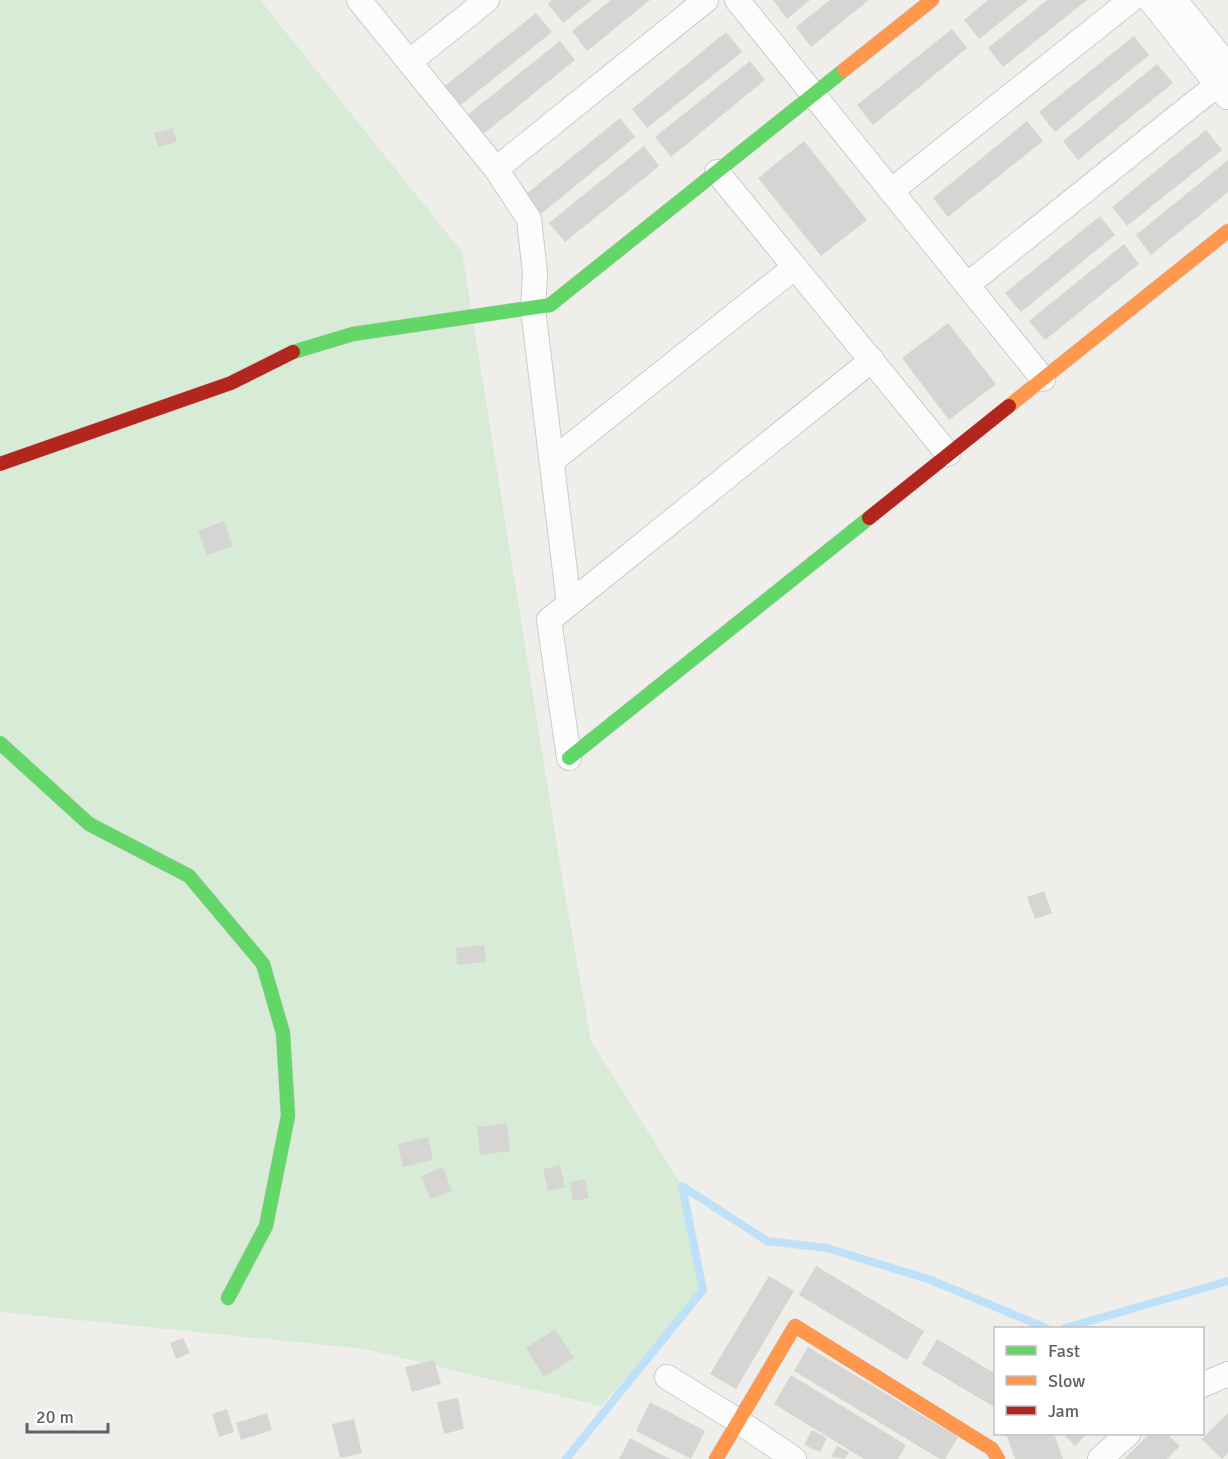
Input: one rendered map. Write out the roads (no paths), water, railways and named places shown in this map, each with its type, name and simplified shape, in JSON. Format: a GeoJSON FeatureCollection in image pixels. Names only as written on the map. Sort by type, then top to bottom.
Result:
{"type":"FeatureCollection","features":[{"type":"Feature","properties":{"kind":"street"},"geometry":{"type":"LineString","coordinates":[[359,0],[496,169],[530,219],[535,273],[533,309],[569,604]]}},
{"type":"Feature","properties":{"kind":"street"},"geometry":{"type":"LineString","coordinates":[[409,62],[487,0]]}},
{"type":"Feature","properties":{"kind":"street"},"geometry":{"type":"LineString","coordinates":[[496,169],[706,0]]}},
{"type":"Feature","properties":{"kind":"street"},"geometry":{"type":"LineString","coordinates":[[737,0],[1043,379]]}},
{"type":"Feature","properties":{"kind":"street"},"geometry":{"type":"LineString","coordinates":[[0,464],[231,382],[299,349],[353,334],[550,305],[932,0]]}},
{"type":"Feature","properties":{"kind":"street"},"geometry":{"type":"LineString","coordinates":[[891,191],[1131,0]]}},
{"type":"Feature","properties":{"kind":"street"},"geometry":{"type":"LineString","coordinates":[[1150,0],[1225,81]]}},
{"type":"Feature","properties":{"kind":"street"},"geometry":{"type":"LineString","coordinates":[[1175,0],[1225,81]]}},
{"type":"Feature","properties":{"kind":"street"},"geometry":{"type":"LineString","coordinates":[[967,285],[1225,81]]}},
{"type":"Feature","properties":{"kind":"street"},"geometry":{"type":"LineString","coordinates":[[717,171],[948,454]]}},
{"type":"Feature","properties":{"kind":"street"},"geometry":{"type":"LineString","coordinates":[[569,758],[1228,231]]}},
{"type":"Feature","properties":{"kind":"street"},"geometry":{"type":"LineString","coordinates":[[553,460],[795,267]]}},
{"type":"Feature","properties":{"kind":"street"},"geometry":{"type":"LineString","coordinates":[[569,758],[549,620],[872,360]]}},
{"type":"Feature","properties":{"kind":"street"},"geometry":{"type":"LineString","coordinates":[[0,743],[89,824],[189,876],[263,964],[284,1033],[288,1116],[266,1226],[228,1298]]}},
{"type":"Feature","properties":{"kind":"street"},"geometry":{"type":"LineString","coordinates":[[716,1459],[795,1326],[992,1449],[998,1459]]}},
{"type":"Feature","properties":{"kind":"street"},"geometry":{"type":"LineString","coordinates":[[1204,1385],[1228,1374]]}},
{"type":"Feature","properties":{"kind":"street"},"geometry":{"type":"LineString","coordinates":[[667,1377],[738,1420],[794,1459]]}},
{"type":"Feature","properties":{"kind":"street"},"geometry":{"type":"LineString","coordinates":[[1100,1459],[1127,1435]]}},
{"type":"Feature","properties":{"kind":"waterway"},"geometry":{"type":"LineString","coordinates":[[682,1186],[767,1241],[827,1248],[931,1280],[1044,1327]]}},
{"type":"Feature","properties":{"kind":"waterway"},"geometry":{"type":"LineString","coordinates":[[566,1459],[703,1290],[682,1186]]}},
{"type":"Feature","properties":{"kind":"waterway"},"geometry":{"type":"LineString","coordinates":[[1068,1327],[1228,1281]]}}]}
